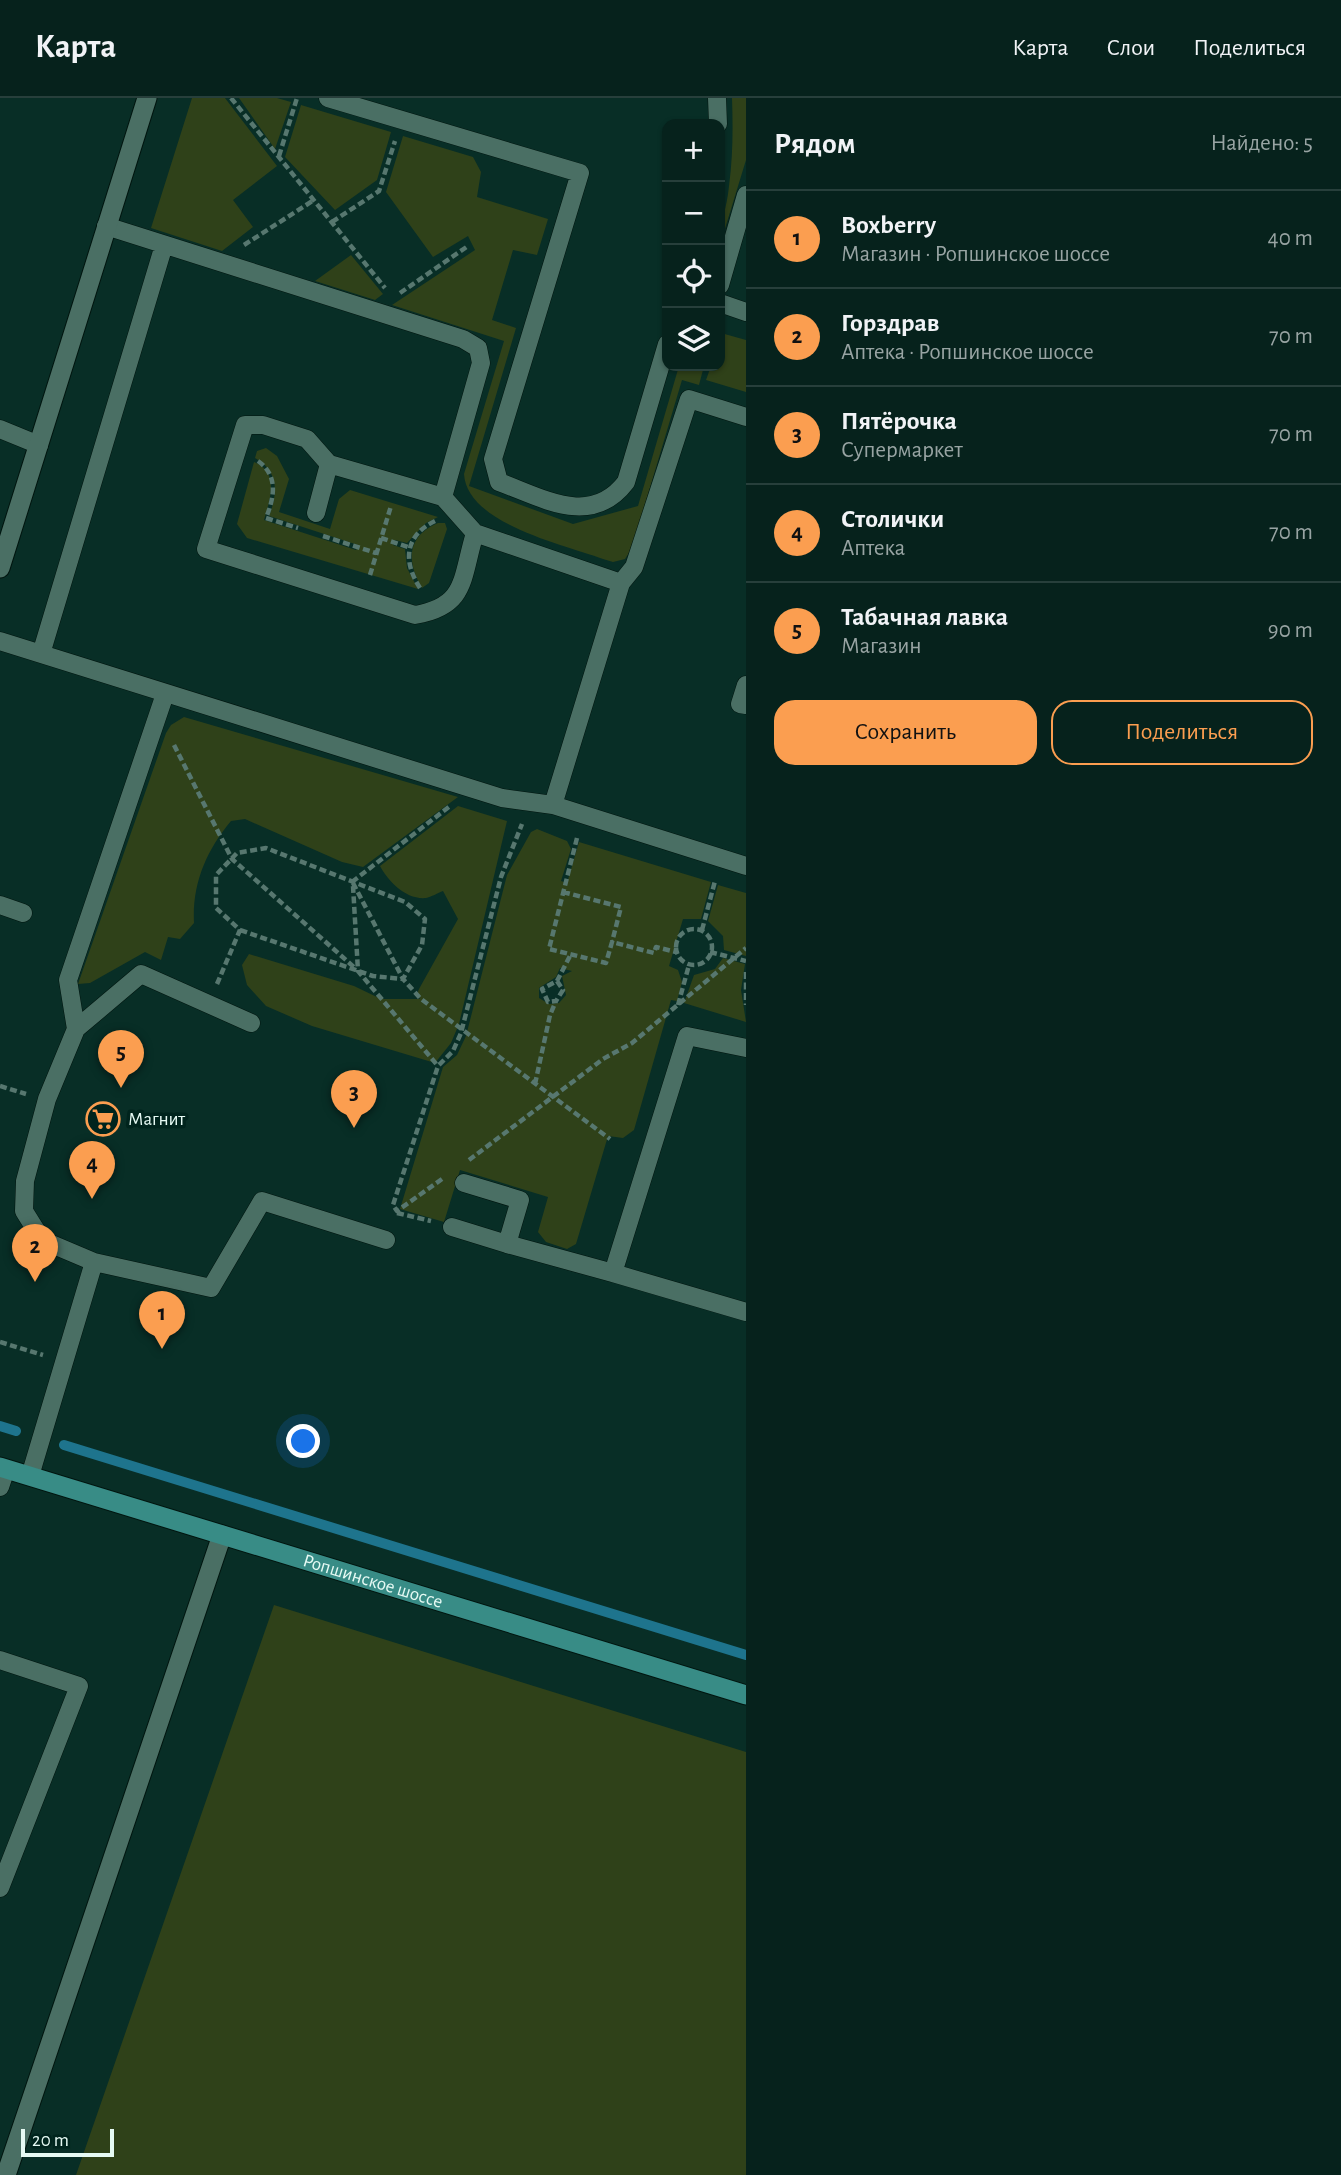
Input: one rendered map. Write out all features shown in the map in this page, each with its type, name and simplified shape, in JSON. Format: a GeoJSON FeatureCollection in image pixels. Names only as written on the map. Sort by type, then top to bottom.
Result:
{"type":"FeatureCollection","features":[{"type":"Feature","properties":{"kind":"main road","name":"Ропшинское шоссе"},"geometry":{"type":"LineString","coordinates":[[2,1475],[30,1476],[746,1695]]}},
{"type":"Feature","properties":{"kind":"street"},"geometry":{"type":"LineString","coordinates":[[0,568],[147,98]]}},
{"type":"Feature","properties":{"kind":"street"},"geometry":{"type":"LineString","coordinates":[[6,2175],[222,1535]]}},
{"type":"Feature","properties":{"kind":"lane"},"geometry":{"type":"LineString","coordinates":[[328,98],[580,173],[493,459],[499,482],[575,509],[613,498],[626,482],[662,361]]}},
{"type":"Feature","properties":{"kind":"lane"},"geometry":{"type":"LineString","coordinates":[[717,98],[718,119]]}},
{"type":"Feature","properties":{"kind":"lane"},"geometry":{"type":"LineString","coordinates":[[725,268],[746,195]]}},
{"type":"Feature","properties":{"kind":"lane"},"geometry":{"type":"LineString","coordinates":[[106,226],[463,339],[478,348],[481,363],[443,497]]}},
{"type":"Feature","properties":{"kind":"lane"},"geometry":{"type":"LineString","coordinates":[[41,654],[164,245]]}},
{"type":"Feature","properties":{"kind":"lane"},"geometry":{"type":"LineString","coordinates":[[725,305],[746,312]]}},
{"type":"Feature","properties":{"kind":"lane"},"geometry":{"type":"LineString","coordinates":[[553,805],[621,583],[634,567],[689,399],[746,417]]}},
{"type":"Feature","properties":{"kind":"lane"},"geometry":{"type":"LineString","coordinates":[[475,533],[455,598],[440,611],[415,615],[206,550],[244,425],[263,425],[307,439],[329,464],[443,497],[475,533],[621,583]]}},
{"type":"Feature","properties":{"kind":"lane"},"geometry":{"type":"LineString","coordinates":[[0,429],[39,444]]}},
{"type":"Feature","properties":{"kind":"lane"},"geometry":{"type":"LineString","coordinates":[[316,513],[329,464]]}},
{"type":"Feature","properties":{"kind":"lane"},"geometry":{"type":"LineString","coordinates":[[0,641],[502,798],[553,805],[746,866]]}},
{"type":"Feature","properties":{"kind":"lane"},"geometry":{"type":"LineString","coordinates":[[746,685],[740,704],[746,705]]}},
{"type":"Feature","properties":{"kind":"lane"},"geometry":{"type":"LineString","coordinates":[[75,1029],[68,980],[166,694]]}},
{"type":"Feature","properties":{"kind":"lane"},"geometry":{"type":"LineString","coordinates":[[0,905],[23,913]]}},
{"type":"Feature","properties":{"kind":"lane"},"geometry":{"type":"LineString","coordinates":[[251,1023],[141,974],[75,1029],[47,1099],[25,1181],[24,1211],[42,1240],[94,1262],[211,1288],[262,1202],[386,1240]]}},
{"type":"Feature","properties":{"kind":"lane"},"geometry":{"type":"LineString","coordinates":[[613,1273],[687,1036],[746,1048]]}},
{"type":"Feature","properties":{"kind":"lane"},"geometry":{"type":"LineString","coordinates":[[457,1175],[520,1200],[507,1244]]}},
{"type":"Feature","properties":{"kind":"lane"},"geometry":{"type":"LineString","coordinates":[[452,1227],[746,1312]]}},
{"type":"Feature","properties":{"kind":"lane"},"geometry":{"type":"LineString","coordinates":[[30,1476],[94,1262]]}},
{"type":"Feature","properties":{"kind":"lane"},"geometry":{"type":"LineString","coordinates":[[0,1660],[79,1686],[0,1888]]}},
{"type":"Feature","properties":{"kind":"path"},"geometry":{"type":"LineString","coordinates":[[231,98],[393,298],[468,246]]}},
{"type":"Feature","properties":{"kind":"path"},"geometry":{"type":"LineString","coordinates":[[279,157],[298,98]]}},
{"type":"Feature","properties":{"kind":"path"},"geometry":{"type":"LineString","coordinates":[[332,222],[379,191],[397,134]]}},
{"type":"Feature","properties":{"kind":"path"},"geometry":{"type":"LineString","coordinates":[[241,247],[314,200]]}},
{"type":"Feature","properties":{"kind":"path"},"geometry":{"type":"LineString","coordinates":[[368,579],[393,499]]}},
{"type":"Feature","properties":{"kind":"path"},"geometry":{"type":"LineString","coordinates":[[424,593],[410,567],[408,547],[419,532],[437,520]]}},
{"type":"Feature","properties":{"kind":"path"},"geometry":{"type":"LineString","coordinates":[[381,538],[408,547]]}},
{"type":"Feature","properties":{"kind":"path"},"geometry":{"type":"LineString","coordinates":[[173,743],[232,859],[358,971],[438,1066]]}},
{"type":"Feature","properties":{"kind":"path"},"geometry":{"type":"LineString","coordinates":[[352,882],[472,788]]}},
{"type":"Feature","properties":{"kind":"path"},"geometry":{"type":"LineString","coordinates":[[522,825],[501,877],[461,1030],[453,1051],[438,1066],[393,1205],[397,1211],[457,1175],[603,1059],[632,1043],[746,948]]}},
{"type":"Feature","properties":{"kind":"path"},"geometry":{"type":"LineString","coordinates":[[564,892],[621,907],[606,963],[549,949],[578,838]]}},
{"type":"Feature","properties":{"kind":"path"},"geometry":{"type":"LineString","coordinates":[[266,848],[405,902],[425,919],[422,945],[403,979],[373,976],[240,930],[216,908],[216,875],[237,853],[266,848]]}},
{"type":"Feature","properties":{"kind":"path"},"geometry":{"type":"LineString","coordinates":[[702,930],[715,880]]}},
{"type":"Feature","properties":{"kind":"path"},"geometry":{"type":"LineString","coordinates":[[352,882],[358,971]]}},
{"type":"Feature","properties":{"kind":"path"},"geometry":{"type":"LineString","coordinates":[[352,882],[403,979],[421,999],[610,1139]]}},
{"type":"Feature","properties":{"kind":"path"},"geometry":{"type":"LineString","coordinates":[[691,928],[702,930],[712,943],[707,960],[689,965],[681,961],[676,952],[675,941],[681,932],[691,928]]}},
{"type":"Feature","properties":{"kind":"path"},"geometry":{"type":"LineString","coordinates":[[209,1004],[240,930]]}},
{"type":"Feature","properties":{"kind":"path"},"geometry":{"type":"LineString","coordinates":[[612,942],[654,953],[656,947],[676,952]]}},
{"type":"Feature","properties":{"kind":"path"},"geometry":{"type":"LineString","coordinates":[[711,952],[746,961]]}},
{"type":"Feature","properties":{"kind":"path"},"geometry":{"type":"LineString","coordinates":[[556,1001],[548,1002],[542,989],[557,981],[571,954]]}},
{"type":"Feature","properties":{"kind":"path"},"geometry":{"type":"LineString","coordinates":[[678,1005],[689,965]]}},
{"type":"Feature","properties":{"kind":"path"},"geometry":{"type":"LineString","coordinates":[[746,972],[746,1005]]}},
{"type":"Feature","properties":{"kind":"path"},"geometry":{"type":"LineString","coordinates":[[535,1084],[550,1015],[564,990],[557,981]]}},
{"type":"Feature","properties":{"kind":"path"},"geometry":{"type":"LineString","coordinates":[[0,1342],[32,1352]]}},
{"type":"Feature","properties":{"kind":"green space"},"geometry":{"type":"Polygon","coordinates":[[[192,98],[225,98],[277,166],[233,200],[253,227],[222,251],[151,228],[192,98]]]}},
{"type":"Feature","properties":{"kind":"green space"},"geometry":{"type":"Polygon","coordinates":[[[239,98],[277,98],[291,102],[275,149],[239,98]]]}},
{"type":"Feature","properties":{"kind":"green space"},"geometry":{"type":"Polygon","coordinates":[[[732,98],[746,98],[746,160],[725,229],[725,209],[733,131],[732,98]]]}},
{"type":"Feature","properties":{"kind":"green space"},"geometry":{"type":"Polygon","coordinates":[[[301,105],[391,132],[377,180],[335,210],[285,157],[301,105]]]}},
{"type":"Feature","properties":{"kind":"green space"},"geometry":{"type":"Polygon","coordinates":[[[403,136],[473,157],[481,172],[477,197],[548,219],[537,255],[513,250],[492,320],[516,328],[469,486],[573,524],[638,506],[678,371],[703,371],[699,385],[682,380],[632,548],[625,559],[613,562],[520,530],[482,506],[469,491],[464,474],[504,341],[392,305],[475,250],[468,236],[433,257],[386,192],[403,136]]]}},
{"type":"Feature","properties":{"kind":"green space"},"geometry":{"type":"Polygon","coordinates":[[[351,255],[383,294],[375,300],[315,281],[351,255]]]}},
{"type":"Feature","properties":{"kind":"green space"},"geometry":{"type":"Polygon","coordinates":[[[725,334],[746,340],[746,392],[706,380],[709,371],[725,371],[725,334]]]}},
{"type":"Feature","properties":{"kind":"green space"},"geometry":{"type":"Polygon","coordinates":[[[266,448],[277,456],[289,479],[279,512],[330,529],[339,499],[350,490],[438,517],[426,523],[407,543],[395,540],[393,545],[405,549],[407,568],[418,589],[247,538],[237,524],[254,462],[267,472],[270,479],[270,495],[264,520],[356,550],[358,545],[269,516],[274,499],[274,483],[269,469],[255,458],[257,451],[266,448]]]}},
{"type":"Feature","properties":{"kind":"green space"},"geometry":{"type":"Polygon","coordinates":[[[438,523],[445,523],[447,529],[429,583],[422,588],[413,568],[412,550],[420,535],[438,523]]]}},
{"type":"Feature","properties":{"kind":"green space"},"geometry":{"type":"Polygon","coordinates":[[[184,717],[458,797],[363,867],[342,862],[245,819],[231,821],[214,844],[202,869],[195,895],[194,923],[180,939],[168,937],[161,960],[145,952],[90,983],[78,984],[166,733],[171,725],[184,717]]]}},
{"type":"Feature","properties":{"kind":"green space"},"geometry":{"type":"Polygon","coordinates":[[[458,806],[507,821],[459,1024],[451,1043],[435,1063],[312,1026],[266,1006],[247,985],[242,965],[249,954],[354,986],[381,999],[420,999],[417,994],[419,989],[458,919],[443,891],[426,898],[412,896],[393,883],[380,866],[458,806]]]}},
{"type":"Feature","properties":{"kind":"green space"},"geometry":{"type":"Polygon","coordinates":[[[537,829],[567,841],[571,849],[561,881],[567,883],[579,842],[711,882],[701,919],[683,919],[669,966],[678,970],[682,982],[677,1001],[671,1000],[634,1130],[623,1138],[608,1136],[576,1244],[567,1249],[546,1242],[538,1232],[548,1197],[460,1170],[444,1222],[400,1209],[443,1067],[457,1055],[466,1036],[507,875],[531,832],[537,829]],[[560,968],[556,977],[539,988],[539,998],[549,1004],[559,1003],[566,995],[562,976],[572,971],[560,968]]]}},
{"type":"Feature","properties":{"kind":"green space"},"geometry":{"type":"Polygon","coordinates":[[[718,885],[746,893],[746,956],[724,950],[723,936],[708,921],[718,885]]]}},
{"type":"Feature","properties":{"kind":"green space"},"geometry":{"type":"Polygon","coordinates":[[[723,958],[745,964],[741,990],[746,1022],[684,1003],[694,975],[715,969],[723,958]]]}},
{"type":"Feature","properties":{"kind":"green space"},"geometry":{"type":"Polygon","coordinates":[[[274,1605],[746,1752],[746,2175],[76,2175],[274,1605]]]}},
{"type":"Feature","properties":{"kind":"waterway"},"geometry":{"type":"LineString","coordinates":[[0,1426],[16,1431]]}},
{"type":"Feature","properties":{"kind":"waterway"},"geometry":{"type":"LineString","coordinates":[[64,1445],[746,1655]]}},
{"type":"Feature","properties":{"kind":"place","name":"Табачная лавка"},"geometry":{"type":"Point","coordinates":[121,1088]}},
{"type":"Feature","properties":{"kind":"place","name":"Магнит"},"geometry":{"type":"Point","coordinates":[103,1119]}},
{"type":"Feature","properties":{"kind":"place","name":"Пятёрочка"},"geometry":{"type":"Point","coordinates":[354,1128]}},
{"type":"Feature","properties":{"kind":"place","name":"Столички"},"geometry":{"type":"Point","coordinates":[92,1199]}},
{"type":"Feature","properties":{"kind":"place","name":"Горздрав"},"geometry":{"type":"Point","coordinates":[35,1282]}},
{"type":"Feature","properties":{"kind":"place","name":"Boxberry"},"geometry":{"type":"Point","coordinates":[162,1349]}}]}
